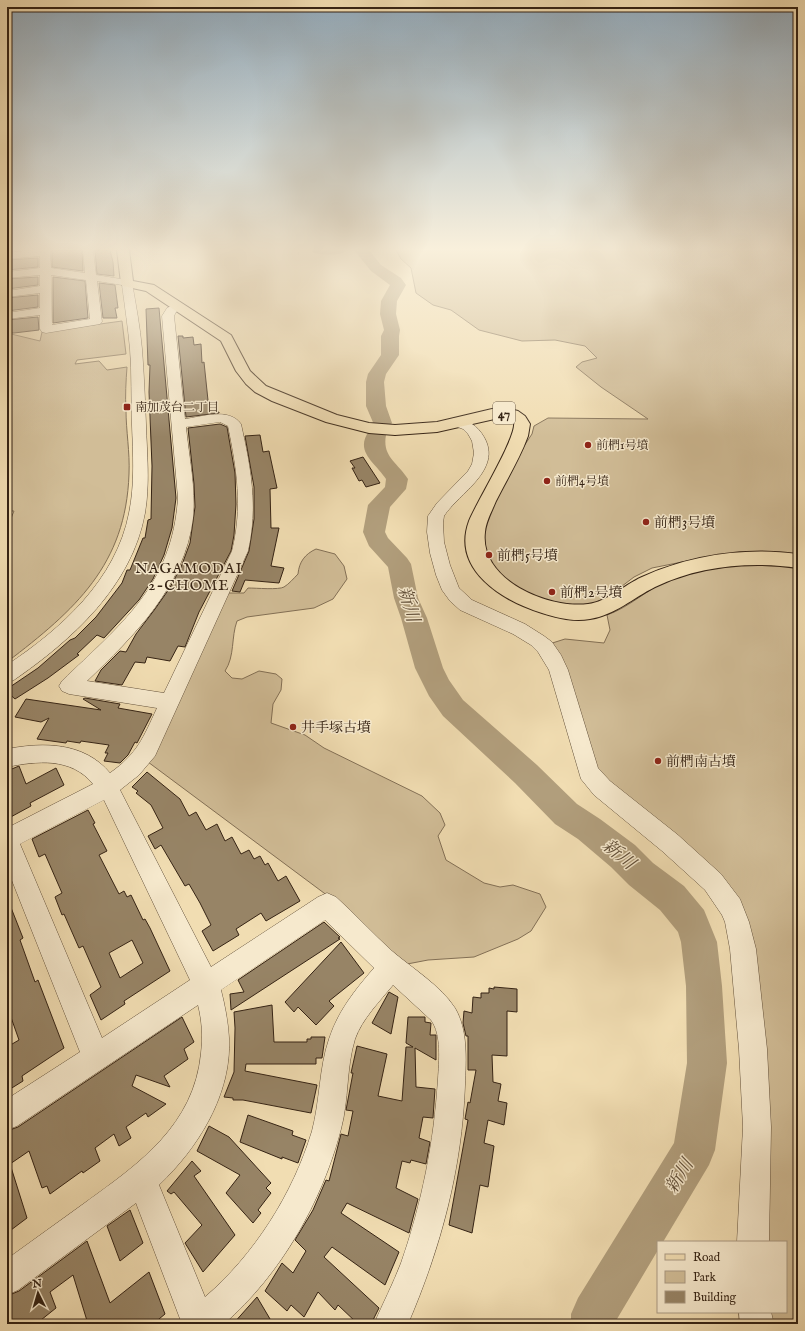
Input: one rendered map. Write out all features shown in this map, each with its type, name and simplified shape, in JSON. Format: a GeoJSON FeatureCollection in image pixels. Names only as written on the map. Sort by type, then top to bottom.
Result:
{"type":"FeatureCollection","features":[{"type":"Feature","properties":{"kind":"main road","name":"47"},"geometry":{"type":"LineString","coordinates":[[187,312],[226,338],[236,354],[240,366],[253,383],[277,397],[313,412],[354,426],[388,430],[435,427],[502,413],[515,416],[522,422],[522,428],[517,443],[490,495],[474,536],[477,554],[484,570],[504,589],[519,597],[550,608],[568,612],[588,612],[600,610],[611,605],[646,583],[670,573],[710,564],[762,558],[777,558],[798,561]]}},
{"type":"Feature","properties":{"kind":"street"},"geometry":{"type":"LineString","coordinates":[[7,316],[37,312]]}},
{"type":"Feature","properties":{"kind":"street"},"geometry":{"type":"LineString","coordinates":[[46,312],[46,329],[96,322],[95,312]]}},
{"type":"Feature","properties":{"kind":"street"},"geometry":{"type":"LineString","coordinates":[[7,674],[44,648],[63,631],[94,598],[117,566],[131,536],[138,508],[140,463],[136,348],[131,312]]}},
{"type":"Feature","properties":{"kind":"street"},"geometry":{"type":"LineString","coordinates":[[170,312],[168,316],[186,509],[183,533],[172,562],[155,593],[116,642],[69,686],[170,702]]}},
{"type":"Feature","properties":{"kind":"street"},"geometry":{"type":"LineString","coordinates":[[96,1057],[7,839],[108,788],[131,770],[148,750],[240,551],[244,537],[247,512],[246,490],[234,424],[222,418],[179,424]]}},
{"type":"Feature","properties":{"kind":"street"},"geometry":{"type":"LineString","coordinates":[[457,422],[471,428],[481,447],[480,462],[477,472],[449,499],[441,509],[435,521],[435,541],[450,590],[466,605],[525,632],[544,646],[556,663],[560,674],[589,772],[602,788],[670,843],[713,882],[732,907],[743,949],[753,1050],[757,1127],[752,1241]]}},
{"type":"Feature","properties":{"kind":"street"},"geometry":{"type":"LineString","coordinates":[[7,758],[34,752],[70,756],[89,766],[100,776],[108,788],[206,984],[212,1001],[216,1021],[217,1042],[214,1065],[208,1089],[199,1110],[173,1150],[142,1180],[7,1280]]}},
{"type":"Feature","properties":{"kind":"street"},"geometry":{"type":"LineString","coordinates":[[7,1116],[327,904],[391,967],[414,986],[444,1016],[448,1023],[450,1033],[452,1065],[448,1135],[434,1211],[421,1252],[405,1294],[391,1324]]}},
{"type":"Feature","properties":{"kind":"street"},"geometry":{"type":"LineString","coordinates":[[142,1180],[199,1324],[219,1308],[257,1265],[280,1233],[299,1202],[313,1169],[324,1137],[331,1108],[337,1060],[342,1040],[354,1014],[391,967]]}},
{"type":"Feature","properties":{"kind":"street"},"geometry":{"type":"LineString","coordinates":[[755,1313],[757,1324]]}},
{"type":"Feature","properties":{"kind":"green space"},"geometry":{"type":"Polygon","coordinates":[[[454,312],[798,312],[798,556],[712,556],[652,568],[634,577],[609,596],[592,604],[577,607],[562,605],[539,598],[505,581],[485,557],[482,538],[487,519],[520,452],[532,434],[534,426],[548,418],[648,419],[601,387],[576,367],[582,362],[597,358],[585,346],[555,340],[522,341],[479,330],[454,312]]]}},
{"type":"Feature","properties":{"kind":"green space"},"geometry":{"type":"Polygon","coordinates":[[[122,321],[126,354],[77,360],[75,364],[99,361],[107,370],[127,367],[126,399],[129,474],[126,506],[118,534],[107,560],[92,583],[75,604],[32,643],[7,662],[7,528],[14,511],[7,511],[7,333],[40,341],[42,332],[122,321]]]}},
{"type":"Feature","properties":{"kind":"green space"},"geometry":{"type":"Polygon","coordinates":[[[316,549],[335,554],[344,566],[347,579],[333,599],[314,608],[247,617],[237,621],[232,653],[225,671],[232,678],[242,679],[259,671],[276,674],[282,679],[281,690],[273,704],[271,723],[305,735],[324,748],[422,796],[440,813],[445,825],[438,836],[446,860],[484,883],[500,887],[513,885],[540,894],[546,907],[531,931],[518,939],[474,957],[428,960],[402,965],[328,896],[148,762],[226,593],[244,593],[248,588],[273,589],[284,587],[298,574],[303,559],[316,549]]]}},
{"type":"Feature","properties":{"kind":"green space"},"geometry":{"type":"Polygon","coordinates":[[[757,563],[798,567],[798,1324],[763,1324],[762,1313],[787,1313],[787,1241],[760,1241],[741,917],[603,783],[546,645],[565,639],[604,643],[610,630],[607,615],[615,612],[653,588],[669,580],[690,573],[757,563]]]}},
{"type":"Feature","properties":{"kind":"building"},"geometry":{"type":"Polygon","coordinates":[[[53,312],[88,312],[88,318],[53,323],[53,312]]]}},
{"type":"Feature","properties":{"kind":"building"},"geometry":{"type":"Polygon","coordinates":[[[102,312],[116,312],[117,318],[103,318],[102,312]]]}},
{"type":"Feature","properties":{"kind":"building"},"geometry":{"type":"Polygon","coordinates":[[[146,312],[159,312],[176,498],[172,528],[164,555],[153,579],[139,600],[104,638],[97,635],[77,654],[79,655],[48,678],[15,699],[7,692],[7,689],[38,668],[70,640],[75,638],[96,617],[122,583],[127,570],[130,570],[143,538],[145,538],[148,520],[151,519],[152,466],[149,392],[150,365],[148,365],[146,312]]]}},
{"type":"Feature","properties":{"kind":"building"},"geometry":{"type":"Polygon","coordinates":[[[38,317],[39,330],[14,333],[7,331],[7,320],[38,317]]]}},
{"type":"Feature","properties":{"kind":"building"},"geometry":{"type":"Polygon","coordinates":[[[178,336],[183,336],[183,338],[193,337],[194,345],[201,344],[202,363],[204,362],[209,410],[213,409],[214,412],[219,413],[186,417],[178,336]]]}},
{"type":"Feature","properties":{"kind":"building"},"geometry":{"type":"Polygon","coordinates":[[[220,424],[227,427],[235,473],[236,504],[234,535],[231,551],[199,612],[185,647],[178,646],[170,661],[147,657],[145,663],[135,662],[122,685],[95,681],[101,670],[120,651],[126,652],[136,634],[169,589],[181,567],[190,543],[195,507],[188,428],[220,424]]]}},
{"type":"Feature","properties":{"kind":"building"},"geometry":{"type":"Polygon","coordinates":[[[260,435],[263,452],[269,451],[277,488],[270,489],[271,528],[279,528],[271,566],[284,568],[279,583],[245,580],[240,592],[232,591],[249,551],[254,519],[254,487],[245,436],[260,435]]]}},
{"type":"Feature","properties":{"kind":"building"},"geometry":{"type":"Polygon","coordinates":[[[363,457],[380,483],[366,487],[362,480],[359,481],[352,468],[355,468],[350,461],[363,457]]]}},
{"type":"Feature","properties":{"kind":"building"},"geometry":{"type":"Polygon","coordinates":[[[85,698],[120,704],[118,708],[152,714],[137,743],[135,742],[128,755],[120,763],[104,761],[108,753],[105,753],[109,745],[81,741],[80,743],[67,741],[66,743],[37,739],[49,718],[41,722],[15,717],[26,699],[101,710],[83,699],[85,698]]]}},
{"type":"Feature","properties":{"kind":"building"},"geometry":{"type":"Polygon","coordinates":[[[19,766],[26,784],[56,768],[64,785],[30,803],[31,806],[7,819],[7,771],[19,766]]]}},
{"type":"Feature","properties":{"kind":"building"},"geometry":{"type":"Polygon","coordinates":[[[147,772],[180,799],[189,816],[196,812],[206,830],[217,824],[225,841],[232,837],[241,854],[249,850],[254,859],[260,856],[265,865],[268,863],[278,881],[286,876],[300,901],[266,921],[261,913],[236,929],[239,935],[213,951],[202,931],[211,925],[200,903],[189,884],[185,886],[161,845],[155,849],[148,836],[163,828],[151,805],[136,793],[138,791],[132,787],[147,772]]]}},
{"type":"Feature","properties":{"kind":"building"},"geometry":{"type":"Polygon","coordinates":[[[88,810],[95,823],[93,824],[107,851],[99,855],[119,894],[124,891],[127,897],[131,895],[143,920],[145,919],[150,928],[170,971],[124,1001],[125,1004],[101,1020],[90,995],[101,987],[83,946],[79,948],[64,914],[62,915],[55,897],[62,893],[45,854],[39,857],[32,839],[88,810]],[[132,940],[109,953],[120,978],[143,963],[132,940]]]}},
{"type":"Feature","properties":{"kind":"building"},"geometry":{"type":"Polygon","coordinates":[[[8,900],[23,938],[20,940],[35,982],[38,980],[64,1048],[22,1076],[23,1081],[7,1091],[7,1047],[19,1040],[7,1006],[8,900]]]}},
{"type":"Feature","properties":{"kind":"building"},"geometry":{"type":"Polygon","coordinates":[[[324,922],[340,937],[338,938],[340,939],[231,1010],[230,994],[244,992],[238,980],[324,922]]]}},
{"type":"Feature","properties":{"kind":"building"},"geometry":{"type":"Polygon","coordinates":[[[341,942],[364,973],[329,1001],[334,1006],[316,1025],[298,1007],[294,1012],[285,1002],[341,942]]]}},
{"type":"Feature","properties":{"kind":"building"},"geometry":{"type":"Polygon","coordinates":[[[494,987],[517,989],[517,1012],[507,1011],[507,1056],[492,1055],[493,1082],[501,1084],[498,1101],[507,1103],[504,1125],[488,1120],[484,1143],[494,1146],[488,1187],[480,1185],[472,1233],[449,1225],[468,1120],[465,1119],[468,1102],[470,1103],[476,1070],[468,1070],[468,1036],[466,1036],[463,1023],[464,1011],[472,1013],[473,997],[481,998],[481,993],[489,993],[489,988],[494,989],[494,987]]]}},
{"type":"Feature","properties":{"kind":"building"},"geometry":{"type":"Polygon","coordinates":[[[389,992],[398,997],[391,1034],[372,1023],[389,992]]]}},
{"type":"Feature","properties":{"kind":"building"},"geometry":{"type":"Polygon","coordinates":[[[272,1005],[274,1042],[307,1042],[307,1039],[311,1039],[311,1037],[325,1037],[322,1058],[316,1058],[316,1064],[246,1064],[245,1071],[317,1085],[311,1113],[243,1100],[233,1100],[233,1098],[224,1097],[234,1072],[234,1012],[272,1005]]]}},
{"type":"Feature","properties":{"kind":"building"},"geometry":{"type":"Polygon","coordinates":[[[182,1017],[194,1042],[184,1049],[188,1059],[164,1076],[170,1087],[136,1075],[132,1086],[166,1104],[148,1117],[146,1113],[126,1127],[131,1138],[119,1146],[114,1134],[95,1148],[100,1161],[83,1173],[82,1171],[50,1194],[47,1186],[42,1188],[29,1151],[10,1164],[27,1218],[7,1233],[7,1131],[18,1127],[182,1017]]]}},
{"type":"Feature","properties":{"kind":"building"},"geometry":{"type":"Polygon","coordinates":[[[408,1017],[425,1017],[425,1022],[431,1023],[430,1035],[436,1035],[436,1060],[415,1048],[416,1087],[435,1089],[433,1118],[423,1117],[419,1138],[430,1142],[426,1164],[411,1160],[410,1163],[402,1161],[396,1188],[418,1199],[409,1233],[347,1203],[341,1213],[399,1252],[385,1285],[332,1247],[324,1257],[379,1308],[371,1324],[358,1324],[338,1305],[335,1310],[318,1292],[304,1317],[291,1305],[287,1311],[265,1291],[282,1263],[293,1273],[306,1251],[295,1240],[313,1210],[326,1180],[329,1181],[341,1134],[348,1136],[353,1111],[346,1110],[353,1073],[351,1073],[357,1046],[387,1054],[378,1096],[402,1101],[406,1047],[413,1047],[406,1043],[408,1017]]]}},
{"type":"Feature","properties":{"kind":"building"},"geometry":{"type":"Polygon","coordinates":[[[248,1115],[293,1131],[292,1135],[306,1140],[298,1163],[282,1157],[282,1159],[240,1142],[248,1115]]]}},
{"type":"Feature","properties":{"kind":"building"},"geometry":{"type":"Polygon","coordinates":[[[209,1126],[229,1137],[271,1183],[266,1188],[271,1193],[258,1210],[261,1213],[253,1223],[226,1193],[240,1175],[197,1151],[209,1126]]]}},
{"type":"Feature","properties":{"kind":"building"},"geometry":{"type":"Polygon","coordinates":[[[192,1161],[201,1171],[194,1176],[235,1235],[203,1272],[185,1243],[202,1225],[174,1192],[171,1194],[167,1191],[192,1161]]]}},
{"type":"Feature","properties":{"kind":"building"},"geometry":{"type":"Polygon","coordinates":[[[130,1210],[143,1243],[120,1261],[107,1226],[130,1210]]]}},
{"type":"Feature","properties":{"kind":"building"},"geometry":{"type":"Polygon","coordinates":[[[87,1241],[110,1303],[149,1272],[165,1314],[153,1324],[88,1324],[73,1275],[50,1292],[56,1308],[36,1324],[7,1324],[7,1296],[19,1291],[87,1241]]]}},
{"type":"Feature","properties":{"kind":"building"},"geometry":{"type":"Polygon","coordinates":[[[257,1297],[273,1324],[233,1324],[257,1297]]]}},
{"type":"Feature","properties":{"kind":"waterway","name":"新川"},"geometry":{"type":"LineString","coordinates":[[382,423],[376,406],[375,382],[377,374],[390,355],[390,336],[392,330],[388,312]]}},
{"type":"Feature","properties":{"kind":"waterway","name":"新川"},"geometry":{"type":"LineString","coordinates":[[376,435],[374,443],[377,455],[397,479],[395,489],[379,505],[374,532],[377,541],[399,564],[406,598],[414,618],[429,668],[439,688],[453,708],[526,774],[566,814],[589,829],[623,856],[641,874],[672,898],[692,922],[699,942],[704,986],[707,1063],[694,1150],[594,1314],[594,1324]]}},
{"type":"Feature","properties":{"kind":"place","name":"南加茂台二丁目"},"geometry":{"type":"Point","coordinates":[127,407]}},
{"type":"Feature","properties":{"kind":"place","name":"前椚1号墳"},"geometry":{"type":"Point","coordinates":[588,445]}},
{"type":"Feature","properties":{"kind":"place","name":"前椚4号墳"},"geometry":{"type":"Point","coordinates":[547,481]}},
{"type":"Feature","properties":{"kind":"place","name":"前椚3号墳"},"geometry":{"type":"Point","coordinates":[646,522]}},
{"type":"Feature","properties":{"kind":"place","name":"前椚5号墳"},"geometry":{"type":"Point","coordinates":[489,555]}},
{"type":"Feature","properties":{"kind":"place","name":"前椚2号墳"},"geometry":{"type":"Point","coordinates":[552,592]}},
{"type":"Feature","properties":{"kind":"place","name":"井手塚古墳"},"geometry":{"type":"Point","coordinates":[293,727]}},
{"type":"Feature","properties":{"kind":"place","name":"前椚南古墳"},"geometry":{"type":"Point","coordinates":[658,761]}},
{"type":"Feature","properties":{"kind":"district","name":"NAGAMODAI 2-CHOME"},"geometry":{"type":"Point","coordinates":[189,576]}}]}
